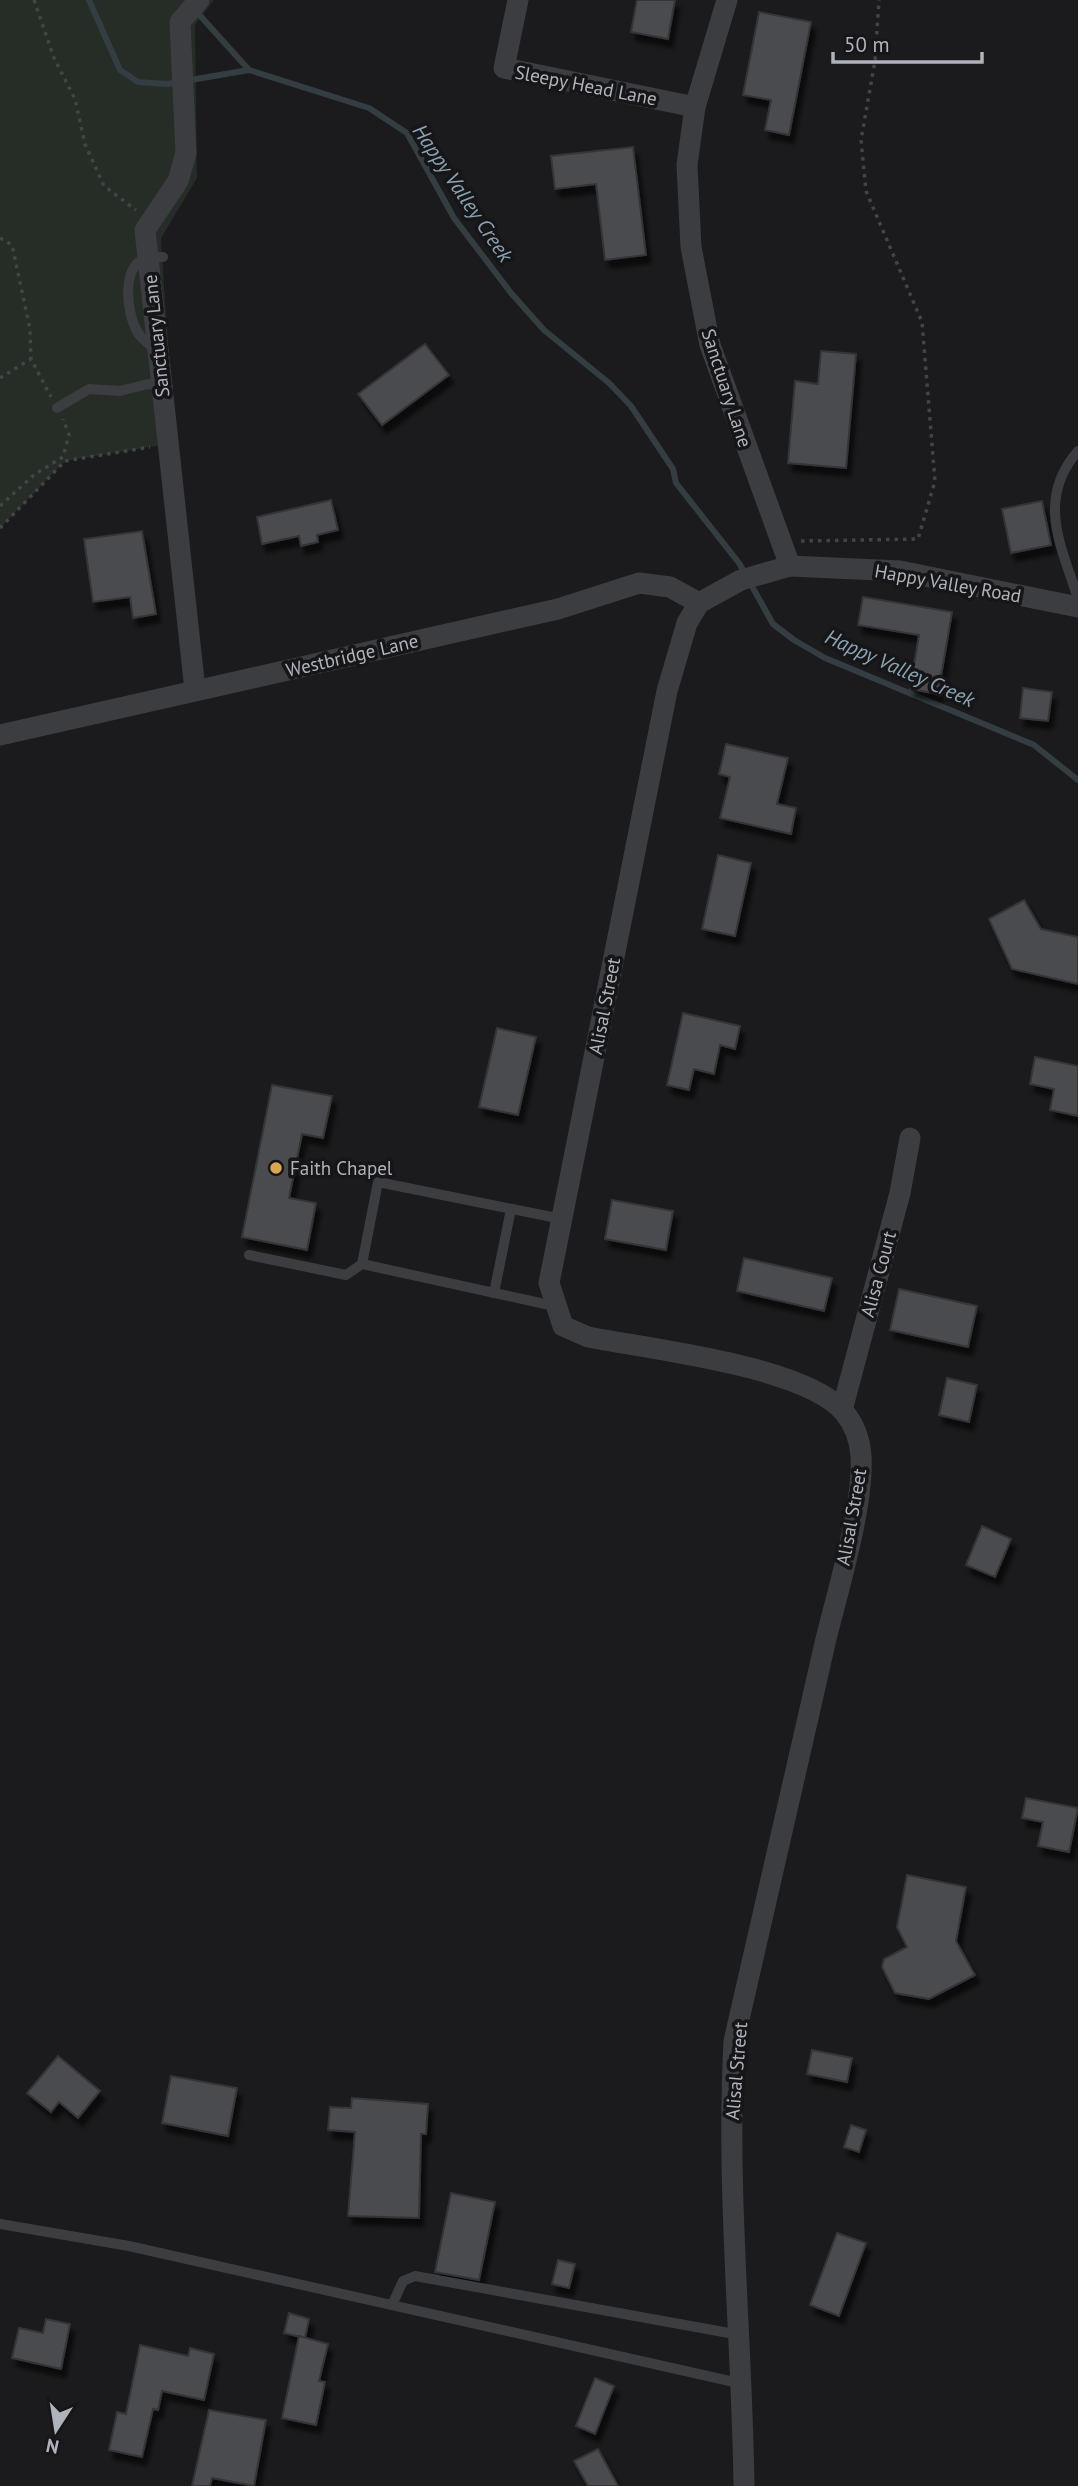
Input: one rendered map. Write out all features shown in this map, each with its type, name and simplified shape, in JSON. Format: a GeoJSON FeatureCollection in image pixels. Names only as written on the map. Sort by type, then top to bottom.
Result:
{"type":"FeatureCollection","features":[{"type":"Feature","properties":{"kind":"street"},"geometry":{"type":"LineString","coordinates":[[145,230],[178,181],[186,153],[180,22],[199,0]]}},
{"type":"Feature","properties":{"kind":"street","name":"Sleepy Head Lane"},"geometry":{"type":"LineString","coordinates":[[518,0],[504,68],[695,107]]}},
{"type":"Feature","properties":{"kind":"street","name":"Sanctuary Lane"},"geometry":{"type":"LineString","coordinates":[[727,0],[695,107],[687,165],[691,247],[710,345],[778,540],[790,566]]}},
{"type":"Feature","properties":{"kind":"street","name":"Sanctuary Lane"},"geometry":{"type":"LineString","coordinates":[[145,230],[155,258],[166,385],[168,444],[195,690]]}},
{"type":"Feature","properties":{"kind":"street","name":"Happy Valley Road"},"geometry":{"type":"LineString","coordinates":[[699,603],[751,578],[790,566],[900,571],[1078,607]]}},
{"type":"Feature","properties":{"kind":"street","name":"Westbridge Lane"},"geometry":{"type":"LineString","coordinates":[[0,735],[558,609],[639,583],[670,587],[699,603]]}},
{"type":"Feature","properties":{"kind":"street","name":"Alisal Street"},"geometry":{"type":"LineString","coordinates":[[699,603],[687,623],[667,691],[549,1283],[554,1306],[563,1326],[588,1337],[774,1373],[816,1392],[842,1410],[855,1428],[861,1456],[857,1500],[734,2041],[730,2112],[743,2384],[744,2486]]}},
{"type":"Feature","properties":{"kind":"street","name":"Alisa Court"},"geometry":{"type":"LineString","coordinates":[[842,1410],[900,1194],[910,1138]]}},
{"type":"Feature","properties":{"kind":"lane"},"geometry":{"type":"LineString","coordinates":[[57,408],[89,389],[120,391],[166,385]]}},
{"type":"Feature","properties":{"kind":"lane"},"geometry":{"type":"LineString","coordinates":[[1078,452],[1055,490],[1054,520],[1078,598]]}},
{"type":"Feature","properties":{"kind":"lane"},"geometry":{"type":"LineString","coordinates":[[249,1255],[346,1275],[362,1264],[378,1182],[562,1219]]}},
{"type":"Feature","properties":{"kind":"lane"},"geometry":{"type":"LineString","coordinates":[[494,1293],[510,1209]]}},
{"type":"Feature","properties":{"kind":"lane"},"geometry":{"type":"LineString","coordinates":[[362,1264],[554,1306]]}},
{"type":"Feature","properties":{"kind":"lane"},"geometry":{"type":"LineString","coordinates":[[0,2224],[129,2246],[743,2384]]}},
{"type":"Feature","properties":{"kind":"lane"},"geometry":{"type":"LineString","coordinates":[[391,2305],[403,2281],[415,2276],[740,2335]]}},
{"type":"Feature","properties":{"kind":"path"},"geometry":{"type":"LineString","coordinates":[[34,0],[54,58],[75,99],[85,144],[104,186],[144,216],[145,230]]}},
{"type":"Feature","properties":{"kind":"path"},"geometry":{"type":"LineString","coordinates":[[778,540],[849,542],[918,539],[935,481],[922,322],[866,191],[860,140],[875,61],[879,0]]}},
{"type":"Feature","properties":{"kind":"path"},"geometry":{"type":"LineString","coordinates":[[0,238],[12,245],[30,328],[31,359],[69,435],[63,457],[35,474],[0,506]]}},
{"type":"Feature","properties":{"kind":"path"},"geometry":{"type":"LineString","coordinates":[[0,378],[31,359]]}},
{"type":"Feature","properties":{"kind":"path"},"geometry":{"type":"LineString","coordinates":[[0,528],[65,461],[168,444]]}},
{"type":"Feature","properties":{"kind":"shaded area"},"geometry":{"type":"Polygon","coordinates":[[[0,0],[214,0],[195,25],[197,178],[161,238],[174,443],[65,461],[0,528],[0,0]]]}},
{"type":"Feature","properties":{"kind":"building"},"geometry":{"type":"Polygon","coordinates":[[[637,0],[675,0],[668,39],[631,32],[637,0]]]}},
{"type":"Feature","properties":{"kind":"building"},"geometry":{"type":"Polygon","coordinates":[[[759,12],[811,22],[789,135],[765,130],[771,100],[743,95],[759,12]]]}},
{"type":"Feature","properties":{"kind":"building"},"geometry":{"type":"Polygon","coordinates":[[[633,147],[646,255],[605,260],[596,184],[555,189],[551,156],[633,147]]]}},
{"type":"Feature","properties":{"kind":"building"},"geometry":{"type":"Polygon","coordinates":[[[425,344],[449,375],[382,425],[358,394],[425,344]]]}},
{"type":"Feature","properties":{"kind":"building"},"geometry":{"type":"Polygon","coordinates":[[[821,351],[856,354],[846,468],[788,463],[795,381],[818,384],[821,351]]]}},
{"type":"Feature","properties":{"kind":"building"},"geometry":{"type":"Polygon","coordinates":[[[331,500],[338,530],[317,535],[318,542],[301,546],[299,536],[262,544],[257,517],[331,500]]]}},
{"type":"Feature","properties":{"kind":"building"},"geometry":{"type":"Polygon","coordinates":[[[1042,501],[1051,545],[1011,553],[1002,509],[1042,501]]]}},
{"type":"Feature","properties":{"kind":"building"},"geometry":{"type":"Polygon","coordinates":[[[142,531],[156,614],[133,618],[130,597],[93,602],[84,539],[142,531]]]}},
{"type":"Feature","properties":{"kind":"building"},"geometry":{"type":"Polygon","coordinates":[[[863,597],[952,612],[938,694],[910,689],[919,635],[858,625],[863,597]]]}},
{"type":"Feature","properties":{"kind":"building"},"geometry":{"type":"Polygon","coordinates":[[[1023,688],[1052,692],[1048,721],[1020,718],[1023,688]]]}},
{"type":"Feature","properties":{"kind":"building"},"geometry":{"type":"Polygon","coordinates":[[[726,744],[788,758],[777,804],[796,808],[791,834],[720,818],[730,777],[719,774],[726,744]]]}},
{"type":"Feature","properties":{"kind":"building"},"geometry":{"type":"Polygon","coordinates":[[[718,855],[751,863],[735,936],[702,929],[718,855]]]}},
{"type":"Feature","properties":{"kind":"building"},"geometry":{"type":"Polygon","coordinates":[[[1024,900],[1041,929],[1078,937],[1078,984],[1012,969],[989,919],[1024,900]]]}},
{"type":"Feature","properties":{"kind":"building"},"geometry":{"type":"Polygon","coordinates":[[[683,1013],[740,1026],[735,1049],[720,1045],[714,1074],[694,1069],[689,1090],[667,1085],[683,1013]]]}},
{"type":"Feature","properties":{"kind":"building"},"geometry":{"type":"Polygon","coordinates":[[[497,1028],[536,1037],[518,1115],[479,1107],[497,1028]]]}},
{"type":"Feature","properties":{"kind":"building"},"geometry":{"type":"Polygon","coordinates":[[[1035,1057],[1078,1066],[1078,1116],[1050,1110],[1054,1089],[1030,1084],[1035,1057]]]}},
{"type":"Feature","properties":{"kind":"building","name":"Faith Chapel"},"geometry":{"type":"Polygon","coordinates":[[[272,1085],[332,1096],[323,1138],[302,1134],[289,1198],[316,1203],[307,1250],[242,1237],[272,1085]]]}},
{"type":"Feature","properties":{"kind":"building"},"geometry":{"type":"Polygon","coordinates":[[[612,1200],[673,1211],[666,1250],[605,1239],[612,1200]]]}},
{"type":"Feature","properties":{"kind":"building"},"geometry":{"type":"Polygon","coordinates":[[[744,1258],[832,1278],[824,1311],[737,1291],[744,1258]]]}},
{"type":"Feature","properties":{"kind":"building"},"geometry":{"type":"Polygon","coordinates":[[[899,1289],[977,1306],[968,1347],[890,1330],[899,1289]]]}},
{"type":"Feature","properties":{"kind":"building"},"geometry":{"type":"Polygon","coordinates":[[[947,1378],[977,1385],[969,1422],[939,1415],[947,1378]]]}},
{"type":"Feature","properties":{"kind":"building"},"geometry":{"type":"Polygon","coordinates":[[[982,1526],[1011,1539],[995,1577],[966,1565],[982,1526]]]}},
{"type":"Feature","properties":{"kind":"building"},"geometry":{"type":"Polygon","coordinates":[[[1026,1798],[1078,1808],[1069,1852],[1038,1846],[1043,1822],[1022,1818],[1026,1798]]]}},
{"type":"Feature","properties":{"kind":"building"},"geometry":{"type":"Polygon","coordinates":[[[907,1875],[966,1887],[956,1941],[975,1975],[929,1999],[895,1993],[882,1967],[884,1959],[907,1947],[897,1927],[907,1875]]]}},
{"type":"Feature","properties":{"kind":"building"},"geometry":{"type":"Polygon","coordinates":[[[812,2050],[852,2058],[847,2082],[807,2074],[812,2050]]]}},
{"type":"Feature","properties":{"kind":"building"},"geometry":{"type":"Polygon","coordinates":[[[58,2056],[100,2091],[78,2118],[59,2102],[51,2112],[27,2093],[58,2056]]]}},
{"type":"Feature","properties":{"kind":"building"},"geometry":{"type":"Polygon","coordinates":[[[171,2076],[237,2088],[228,2136],[162,2123],[171,2076]]]}},
{"type":"Feature","properties":{"kind":"building"},"geometry":{"type":"Polygon","coordinates":[[[352,2098],[428,2104],[426,2134],[421,2134],[419,2218],[348,2216],[355,2132],[328,2130],[330,2107],[351,2108],[352,2098]]]}},
{"type":"Feature","properties":{"kind":"building"},"geometry":{"type":"Polygon","coordinates":[[[851,2125],[866,2130],[859,2152],[844,2147],[851,2125]]]}},
{"type":"Feature","properties":{"kind":"building"},"geometry":{"type":"Polygon","coordinates":[[[451,2193],[495,2202],[479,2280],[435,2272],[451,2193]]]}},
{"type":"Feature","properties":{"kind":"building"},"geometry":{"type":"Polygon","coordinates":[[[837,2233],[866,2243],[839,2316],[810,2305],[837,2233]]]}},
{"type":"Feature","properties":{"kind":"building"},"geometry":{"type":"Polygon","coordinates":[[[558,2260],[575,2264],[569,2288],[552,2284],[558,2260]]]}},
{"type":"Feature","properties":{"kind":"building"},"geometry":{"type":"Polygon","coordinates":[[[289,2313],[309,2319],[305,2338],[284,2333],[289,2313]]]}},
{"type":"Feature","properties":{"kind":"building"},"geometry":{"type":"Polygon","coordinates":[[[46,2319],[70,2324],[61,2369],[12,2358],[19,2328],[43,2333],[46,2319]]]}},
{"type":"Feature","properties":{"kind":"building"},"geometry":{"type":"Polygon","coordinates":[[[299,2336],[328,2344],[319,2381],[325,2382],[316,2425],[282,2418],[299,2336]]]}},
{"type":"Feature","properties":{"kind":"building"},"geometry":{"type":"Polygon","coordinates":[[[140,2345],[188,2356],[190,2348],[214,2354],[204,2400],[162,2391],[158,2410],[153,2409],[142,2457],[109,2450],[117,2412],[126,2414],[140,2345]]]}},
{"type":"Feature","properties":{"kind":"building"},"geometry":{"type":"Polygon","coordinates":[[[595,2378],[614,2386],[595,2434],[576,2426],[595,2378]]]}},
{"type":"Feature","properties":{"kind":"building"},"geometry":{"type":"Polygon","coordinates":[[[209,2410],[266,2420],[254,2486],[212,2478],[210,2486],[192,2486],[209,2410]]]}},
{"type":"Feature","properties":{"kind":"building"},"geometry":{"type":"Polygon","coordinates":[[[598,2449],[618,2486],[588,2486],[574,2461],[598,2449]]]}},
{"type":"Feature","properties":{"kind":"waterway","name":"Happy Valley Creek"},"geometry":{"type":"LineString","coordinates":[[89,0],[120,70],[138,82],[167,84],[249,70],[369,108],[407,133],[454,218],[511,293],[544,330],[609,383],[631,406],[673,469],[676,483],[739,563],[773,624],[825,658],[1034,745],[1078,780]]}},
{"type":"Feature","properties":{"kind":"waterway"},"geometry":{"type":"LineString","coordinates":[[195,10],[249,70]]}},
{"type":"Feature","properties":{"kind":"place","name":"Faith Chapel"},"geometry":{"type":"Point","coordinates":[276,1168]}}]}
